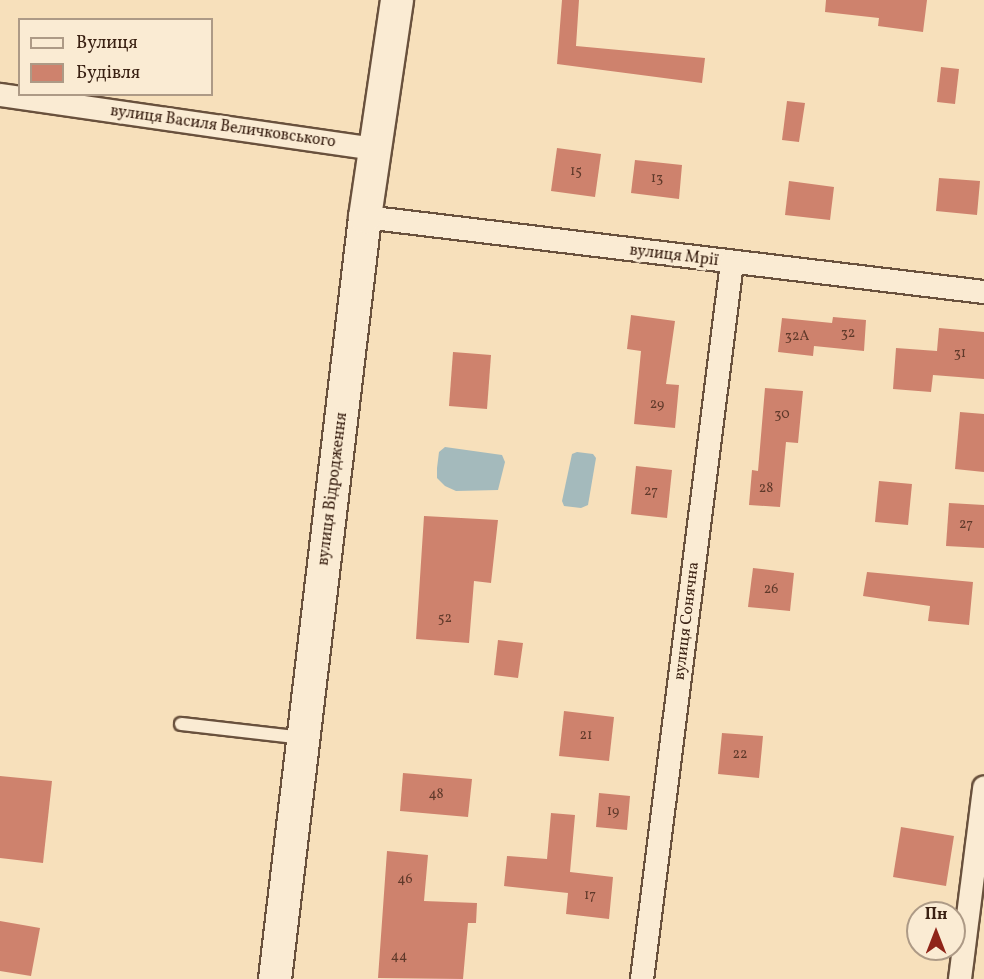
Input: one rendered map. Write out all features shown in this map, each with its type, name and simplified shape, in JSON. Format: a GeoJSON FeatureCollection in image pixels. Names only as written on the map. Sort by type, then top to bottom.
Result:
{"type":"FeatureCollection","features":[{"type":"Feature","properties":{"kind":"street","name":"вулиця Відродження"},"geometry":{"type":"LineString","coordinates":[[275,979],[365,217],[397,0]]}},
{"type":"Feature","properties":{"kind":"street","name":"вулиця Василя Величковського"},"geometry":{"type":"LineString","coordinates":[[0,95],[375,149]]}},
{"type":"Feature","properties":{"kind":"street","name":"вулиця Мрії"},"geometry":{"type":"LineString","coordinates":[[365,217],[984,292]]}},
{"type":"Feature","properties":{"kind":"street","name":"вулиця Сонячна"},"geometry":{"type":"LineString","coordinates":[[642,979],[732,263]]}},
{"type":"Feature","properties":{"kind":"street"},"geometry":{"type":"LineString","coordinates":[[960,979],[984,788]]}},
{"type":"Feature","properties":{"kind":"lane"},"geometry":{"type":"LineString","coordinates":[[181,724],[305,738]]}},
{"type":"Feature","properties":{"kind":"shaded area"},"geometry":{"type":"Polygon","coordinates":[[[445,447],[502,455],[505,462],[498,490],[456,491],[445,486],[437,478],[437,468],[439,452],[445,447]]]}},
{"type":"Feature","properties":{"kind":"shaded area"},"geometry":{"type":"Polygon","coordinates":[[[577,452],[593,454],[596,458],[588,505],[581,508],[564,506],[562,501],[572,454],[577,452]]]}},
{"type":"Feature","properties":{"kind":"building"},"geometry":{"type":"Polygon","coordinates":[[[562,0],[579,0],[576,46],[705,58],[702,83],[557,64],[562,0]]]}},
{"type":"Feature","properties":{"kind":"building"},"geometry":{"type":"Polygon","coordinates":[[[826,0],[927,0],[923,32],[878,26],[879,18],[825,12],[826,0]]]}},
{"type":"Feature","properties":{"kind":"building"},"geometry":{"type":"Polygon","coordinates":[[[941,67],[959,69],[955,104],[937,102],[941,67]]]}},
{"type":"Feature","properties":{"kind":"building"},"geometry":{"type":"Polygon","coordinates":[[[787,101],[805,103],[799,142],[782,140],[787,101]]]}},
{"type":"Feature","properties":{"kind":"building"},"geometry":{"type":"Polygon","coordinates":[[[557,148],[601,154],[595,197],[551,191],[557,148]]]}},
{"type":"Feature","properties":{"kind":"building"},"geometry":{"type":"Polygon","coordinates":[[[635,160],[682,165],[679,199],[631,193],[635,160]]]}},
{"type":"Feature","properties":{"kind":"building"},"geometry":{"type":"Polygon","coordinates":[[[939,178],[980,181],[977,215],[936,211],[939,178]]]}},
{"type":"Feature","properties":{"kind":"building"},"geometry":{"type":"Polygon","coordinates":[[[789,181],[834,187],[830,220],[785,215],[789,181]]]}},
{"type":"Feature","properties":{"kind":"building"},"geometry":{"type":"Polygon","coordinates":[[[631,315],[675,321],[666,384],[679,385],[675,428],[634,424],[641,351],[627,349],[631,315]]]}},
{"type":"Feature","properties":{"kind":"building"},"geometry":{"type":"Polygon","coordinates":[[[833,317],[866,320],[864,351],[814,346],[813,356],[778,352],[782,318],[832,323],[833,317]]]}},
{"type":"Feature","properties":{"kind":"building"},"geometry":{"type":"Polygon","coordinates":[[[939,328],[984,332],[984,379],[933,375],[931,392],[893,389],[896,348],[937,351],[939,328]]]}},
{"type":"Feature","properties":{"kind":"building"},"geometry":{"type":"Polygon","coordinates":[[[453,352],[491,355],[487,409],[449,406],[453,352]]]}},
{"type":"Feature","properties":{"kind":"building"},"geometry":{"type":"Polygon","coordinates":[[[765,388],[803,391],[798,443],[786,442],[780,507],[749,505],[752,470],[758,471],[765,388]]]}},
{"type":"Feature","properties":{"kind":"building"},"geometry":{"type":"Polygon","coordinates":[[[960,412],[984,414],[984,472],[955,469],[960,412]]]}},
{"type":"Feature","properties":{"kind":"building"},"geometry":{"type":"Polygon","coordinates":[[[636,466],[672,470],[667,518],[631,514],[636,466]]]}},
{"type":"Feature","properties":{"kind":"building"},"geometry":{"type":"Polygon","coordinates":[[[879,481],[912,484],[908,525],[875,522],[879,481]]]}},
{"type":"Feature","properties":{"kind":"building"},"geometry":{"type":"Polygon","coordinates":[[[949,503],[984,505],[984,548],[946,546],[949,503]]]}},
{"type":"Feature","properties":{"kind":"building"},"geometry":{"type":"Polygon","coordinates":[[[424,516],[498,520],[491,583],[474,581],[469,643],[416,639],[424,516]]]}},
{"type":"Feature","properties":{"kind":"building"},"geometry":{"type":"Polygon","coordinates":[[[753,568],[794,573],[790,611],[748,607],[753,568]]]}},
{"type":"Feature","properties":{"kind":"building"},"geometry":{"type":"Polygon","coordinates":[[[867,572],[973,582],[969,625],[928,621],[930,606],[863,596],[867,572]]]}},
{"type":"Feature","properties":{"kind":"building"},"geometry":{"type":"Polygon","coordinates":[[[498,640],[523,643],[518,678],[494,675],[498,640]]]}},
{"type":"Feature","properties":{"kind":"building"},"geometry":{"type":"Polygon","coordinates":[[[564,711],[614,717],[609,761],[559,756],[564,711]]]}},
{"type":"Feature","properties":{"kind":"building"},"geometry":{"type":"Polygon","coordinates":[[[722,733],[763,736],[759,778],[718,774],[722,733]]]}},
{"type":"Feature","properties":{"kind":"building"},"geometry":{"type":"Polygon","coordinates":[[[403,773],[472,779],[468,817],[400,811],[403,773]]]}},
{"type":"Feature","properties":{"kind":"building"},"geometry":{"type":"Polygon","coordinates":[[[0,776],[52,781],[43,863],[0,858],[0,776]]]}},
{"type":"Feature","properties":{"kind":"building"},"geometry":{"type":"Polygon","coordinates":[[[599,793],[630,796],[627,830],[596,827],[599,793]]]}},
{"type":"Feature","properties":{"kind":"building"},"geometry":{"type":"Polygon","coordinates":[[[551,813],[575,815],[570,872],[613,877],[609,919],[566,914],[568,893],[504,886],[507,856],[547,859],[551,813]]]}},
{"type":"Feature","properties":{"kind":"building"},"geometry":{"type":"Polygon","coordinates":[[[901,827],[954,836],[946,886],[893,877],[901,827]]]}},
{"type":"Feature","properties":{"kind":"building"},"geometry":{"type":"Polygon","coordinates":[[[387,851],[428,855],[424,901],[477,903],[476,923],[468,923],[463,979],[378,978],[387,851]]]}},
{"type":"Feature","properties":{"kind":"building"},"geometry":{"type":"Polygon","coordinates":[[[0,921],[40,928],[31,976],[0,971],[0,921]]]}}]}
